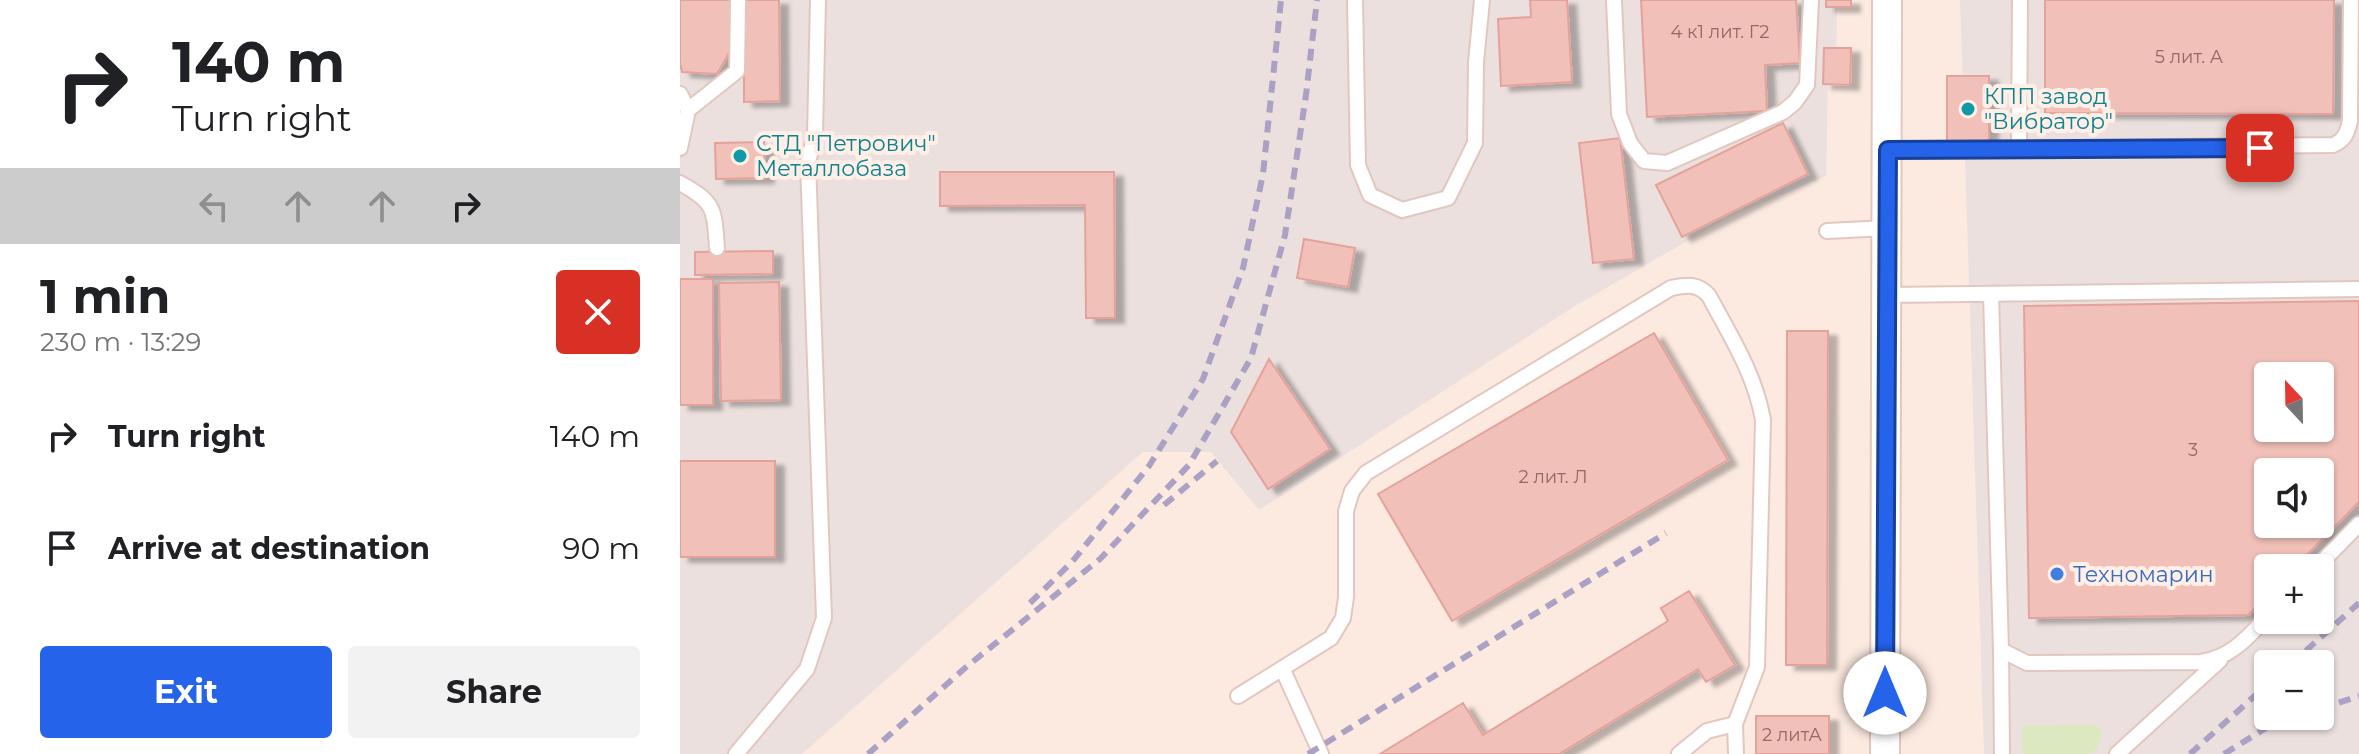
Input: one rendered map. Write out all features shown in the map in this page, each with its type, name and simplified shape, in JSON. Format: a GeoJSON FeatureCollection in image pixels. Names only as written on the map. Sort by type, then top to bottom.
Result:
{"type":"FeatureCollection","features":[{"type":"Feature","properties":{"kind":"street"},"geometry":{"type":"LineString","coordinates":[[1885,754],[1887,0]]}},
{"type":"Feature","properties":{"kind":"lane"},"geometry":{"type":"LineString","coordinates":[[688,110],[737,71],[738,0]]}},
{"type":"Feature","properties":{"kind":"lane"},"geometry":{"type":"LineString","coordinates":[[736,754],[807,669],[824,618],[808,162],[815,135],[818,0]]}},
{"type":"Feature","properties":{"kind":"lane"},"geometry":{"type":"LineString","coordinates":[[1355,0],[1358,165],[1370,195],[1402,210],[1448,198],[1475,143],[1476,62],[1482,0]]}},
{"type":"Feature","properties":{"kind":"lane"},"geometry":{"type":"LineString","coordinates":[[1614,0],[1619,114],[1630,143],[1644,161],[1667,163],[1783,112],[1795,102],[1807,85],[1811,0]]}},
{"type":"Feature","properties":{"kind":"lane"},"geometry":{"type":"LineString","coordinates":[[2019,149],[2020,0]]}},
{"type":"Feature","properties":{"kind":"lane"},"geometry":{"type":"LineString","coordinates":[[1888,150],[2333,145],[2341,142],[2347,134],[2350,121],[2351,0]]}},
{"type":"Feature","properties":{"kind":"lane"},"geometry":{"type":"LineString","coordinates":[[680,94],[688,110],[680,148]]}},
{"type":"Feature","properties":{"kind":"lane"},"geometry":{"type":"LineString","coordinates":[[680,183],[698,193],[714,210],[717,248]]}},
{"type":"Feature","properties":{"kind":"lane"},"geometry":{"type":"LineString","coordinates":[[1827,231],[1887,228]]}},
{"type":"Feature","properties":{"kind":"lane"},"geometry":{"type":"LineString","coordinates":[[1238,696],[1331,638],[1343,618],[1346,597],[1346,511],[1352,491],[1366,473],[1671,288],[1688,285],[1702,288],[1709,296],[1750,372],[1759,395],[1763,420],[1757,667],[1735,724],[1736,754]]}},
{"type":"Feature","properties":{"kind":"lane"},"geometry":{"type":"LineString","coordinates":[[1887,295],[2359,289]]}},
{"type":"Feature","properties":{"kind":"lane"},"geometry":{"type":"LineString","coordinates":[[1991,294],[2002,754]]}},
{"type":"Feature","properties":{"kind":"lane"},"geometry":{"type":"LineString","coordinates":[[2330,554],[2359,524]]}},
{"type":"Feature","properties":{"kind":"lane"},"geometry":{"type":"LineString","coordinates":[[2117,754],[2254,630]]}},
{"type":"Feature","properties":{"kind":"lane"},"geometry":{"type":"LineString","coordinates":[[2001,650],[2027,663],[2201,662],[2224,656]]}},
{"type":"Feature","properties":{"kind":"lane"},"geometry":{"type":"LineString","coordinates":[[1283,670],[1321,754]]}},
{"type":"Feature","properties":{"kind":"lane"},"geometry":{"type":"LineString","coordinates":[[1679,754],[1707,731],[1735,724]]}},
{"type":"Feature","properties":{"kind":"shaded area"},"geometry":{"type":"Polygon","coordinates":[[[680,0],[1837,0],[1836,84],[1828,85],[1826,176],[1729,217],[1575,306],[1259,510],[1211,452],[1143,452],[802,754],[680,754],[680,0]]]}},
{"type":"Feature","properties":{"kind":"shaded area"},"geometry":{"type":"Polygon","coordinates":[[[1960,0],[2359,0],[2359,754],[1984,754],[1960,0]]]}},
{"type":"Feature","properties":{"kind":"green space"},"geometry":{"type":"Polygon","coordinates":[[[2096,725],[2102,733],[2097,748],[2090,754],[2023,754],[2022,726],[2096,725]]]}},
{"type":"Feature","properties":{"kind":"building"},"geometry":{"type":"Polygon","coordinates":[[[680,0],[734,0],[733,46],[717,74],[682,72],[680,0]]]}},
{"type":"Feature","properties":{"kind":"building"},"geometry":{"type":"Polygon","coordinates":[[[744,0],[779,0],[780,101],[744,102],[744,0]]]}},
{"type":"Feature","properties":{"kind":"building"},"geometry":{"type":"Polygon","coordinates":[[[1530,0],[1567,0],[1572,82],[1501,86],[1498,19],[1531,17],[1530,0]]]}},
{"type":"Feature","properties":{"kind":"building"},"geometry":{"type":"Polygon","coordinates":[[[1641,0],[1796,0],[1800,63],[1765,65],[1767,111],[1647,117],[1641,0]]]}},
{"type":"Feature","properties":{"kind":"building"},"geometry":{"type":"Polygon","coordinates":[[[1826,0],[1851,0],[1851,7],[1826,7],[1826,0]]]}},
{"type":"Feature","properties":{"kind":"building"},"geometry":{"type":"Polygon","coordinates":[[[2045,0],[2334,0],[2333,114],[2045,113],[2045,0]]]}},
{"type":"Feature","properties":{"kind":"building"},"geometry":{"type":"Polygon","coordinates":[[[1824,48],[1851,48],[1850,85],[1823,84],[1824,48]]]}},
{"type":"Feature","properties":{"kind":"building","name":"КПП завод \"Вибратор\""},"geometry":{"type":"Polygon","coordinates":[[[1947,76],[1989,76],[1989,141],[1947,141],[1947,76]]]}},
{"type":"Feature","properties":{"kind":"building"},"geometry":{"type":"Polygon","coordinates":[[[1783,123],[1808,174],[1682,237],[1656,185],[1783,123]]]}},
{"type":"Feature","properties":{"kind":"building"},"geometry":{"type":"Polygon","coordinates":[[[1620,138],[1634,259],[1593,263],[1579,143],[1620,138]]]}},
{"type":"Feature","properties":{"kind":"building","name":"СТД \"Петрович\" Металлобаза"},"geometry":{"type":"Polygon","coordinates":[[[764,142],[765,178],[716,179],[715,143],[764,142]]]}},
{"type":"Feature","properties":{"kind":"building"},"geometry":{"type":"Polygon","coordinates":[[[940,172],[1114,172],[1115,318],[1086,318],[1085,205],[940,206],[940,172]]]}},
{"type":"Feature","properties":{"kind":"building"},"geometry":{"type":"Polygon","coordinates":[[[1304,239],[1355,248],[1348,287],[1297,278],[1304,239]]]}},
{"type":"Feature","properties":{"kind":"building"},"geometry":{"type":"Polygon","coordinates":[[[773,251],[773,274],[695,275],[695,252],[773,251]]]}},
{"type":"Feature","properties":{"kind":"building"},"geometry":{"type":"Polygon","coordinates":[[[680,279],[713,279],[713,405],[680,405],[680,279]]]}},
{"type":"Feature","properties":{"kind":"building"},"geometry":{"type":"Polygon","coordinates":[[[779,282],[781,400],[721,401],[719,283],[779,282]]]}},
{"type":"Feature","properties":{"kind":"building"},"geometry":{"type":"Polygon","coordinates":[[[2359,301],[2359,502],[2334,527],[2334,458],[2254,458],[2254,538],[2324,538],[2308,554],[2254,554],[2254,609],[2248,615],[2029,618],[2024,306],[2359,301]]]}},
{"type":"Feature","properties":{"kind":"building"},"geometry":{"type":"Polygon","coordinates":[[[1787,331],[1828,331],[1827,665],[1786,665],[1787,331]]]}},
{"type":"Feature","properties":{"kind":"building"},"geometry":{"type":"Polygon","coordinates":[[[1654,333],[1728,460],[1452,621],[1378,494],[1654,333]]]}},
{"type":"Feature","properties":{"kind":"building"},"geometry":{"type":"Polygon","coordinates":[[[1269,359],[1330,449],[1268,489],[1231,432],[1269,359]]]}},
{"type":"Feature","properties":{"kind":"building"},"geometry":{"type":"Polygon","coordinates":[[[680,461],[775,461],[775,557],[680,557],[680,461]]]}},
{"type":"Feature","properties":{"kind":"building"},"geometry":{"type":"Polygon","coordinates":[[[1689,591],[1735,665],[1706,682],[1698,669],[1559,754],[1380,754],[1463,703],[1483,735],[1668,621],[1661,608],[1689,591]]]}},
{"type":"Feature","properties":{"kind":"building"},"geometry":{"type":"Polygon","coordinates":[[[1756,716],[1829,716],[1829,754],[1756,754],[1756,716]]]}},
{"type":"Feature","properties":{"kind":"railway"},"geometry":{"type":"LineString","coordinates":[[1030,603],[1072,562],[1149,466],[1203,379],[1243,268],[1263,174],[1281,0]]}},
{"type":"Feature","properties":{"kind":"railway"},"geometry":{"type":"LineString","coordinates":[[868,754],[965,668],[1100,559],[1189,465],[1251,358],[1285,235],[1317,0]]}},
{"type":"Feature","properties":{"kind":"railway"},"geometry":{"type":"LineString","coordinates":[[1164,505],[1217,461]]}},
{"type":"Feature","properties":{"kind":"railway"},"geometry":{"type":"LineString","coordinates":[[1308,754],[1666,533]]}},
{"type":"Feature","properties":{"kind":"railway"},"geometry":{"type":"LineString","coordinates":[[2307,650],[2359,603]]}},
{"type":"Feature","properties":{"kind":"railway"},"geometry":{"type":"LineString","coordinates":[[2334,704],[2359,696]]}},
{"type":"Feature","properties":{"kind":"railway"},"geometry":{"type":"LineString","coordinates":[[2190,754],[2254,697]]}},
{"type":"Feature","properties":{"kind":"railway"},"geometry":{"type":"LineString","coordinates":[[2224,754],[2263,730]]}},
{"type":"Feature","properties":{"kind":"place","name":"КПП завод \"Вибратор\""},"geometry":{"type":"Point","coordinates":[1968,109]}},
{"type":"Feature","properties":{"kind":"place","name":"СТД \"Петрович\" Металлобаза"},"geometry":{"type":"Point","coordinates":[740,156]}},
{"type":"Feature","properties":{"kind":"place","name":"Техномарин"},"geometry":{"type":"Point","coordinates":[2057,574]}},
{"type":"Feature","properties":{"kind":"route"},"geometry":{"type":"LineString","coordinates":[[1885,693],[1888,150],[2260,148]]}}]}
